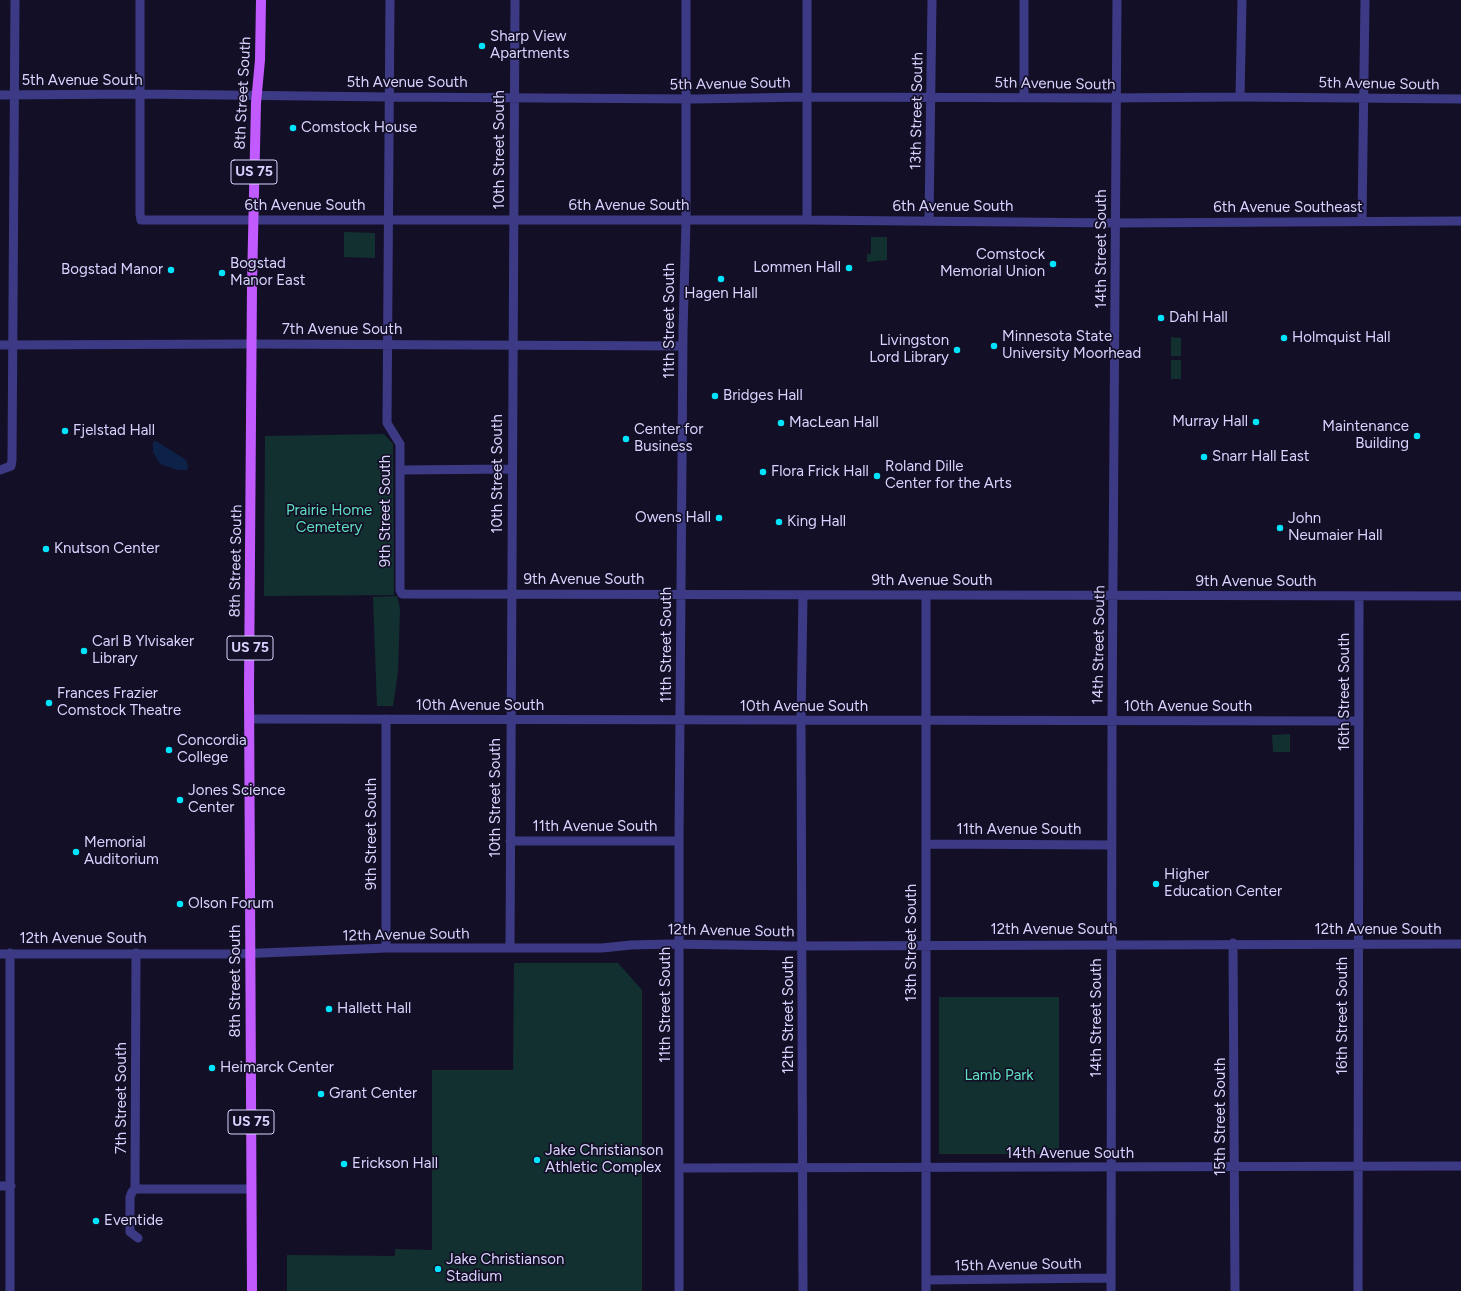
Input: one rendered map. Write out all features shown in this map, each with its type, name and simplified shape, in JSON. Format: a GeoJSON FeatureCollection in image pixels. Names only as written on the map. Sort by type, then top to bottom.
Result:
{"type":"FeatureCollection","features":[{"type":"Feature","properties":{"kind":"main road","name":"8th Street South"},"geometry":{"type":"LineString","coordinates":[[252,1291],[250,719],[252,344],[256,95],[260,60],[261,0]]}},
{"type":"Feature","properties":{"kind":"street"},"geometry":{"type":"LineString","coordinates":[[0,470],[11,466],[14,0]]}},
{"type":"Feature","properties":{"kind":"street"},"geometry":{"type":"LineString","coordinates":[[140,0],[140,94]]}},
{"type":"Feature","properties":{"kind":"street","name":"9th Street South"},"geometry":{"type":"LineString","coordinates":[[390,0],[389,220],[386,345],[387,423],[400,444],[400,590],[402,594]]}},
{"type":"Feature","properties":{"kind":"street","name":"10th Street South"},"geometry":{"type":"LineString","coordinates":[[510,948],[515,0]]}},
{"type":"Feature","properties":{"kind":"street","name":"11th Street South"},"geometry":{"type":"LineString","coordinates":[[679,1291],[680,841],[683,346],[686,220],[686,0]]}},
{"type":"Feature","properties":{"kind":"street"},"geometry":{"type":"LineString","coordinates":[[807,0],[807,220]]}},
{"type":"Feature","properties":{"kind":"street","name":"13th Street South"},"geometry":{"type":"LineString","coordinates":[[929,221],[932,0]]}},
{"type":"Feature","properties":{"kind":"street"},"geometry":{"type":"LineString","coordinates":[[1024,0],[1024,97]]}},
{"type":"Feature","properties":{"kind":"street","name":"14th Street South"},"geometry":{"type":"LineString","coordinates":[[1111,1291],[1112,721],[1117,0]]}},
{"type":"Feature","properties":{"kind":"street"},"geometry":{"type":"LineString","coordinates":[[1240,97],[1242,0]]}},
{"type":"Feature","properties":{"kind":"street"},"geometry":{"type":"LineString","coordinates":[[1362,221],[1365,0]]}},
{"type":"Feature","properties":{"kind":"street","name":"5th Avenue South"},"geometry":{"type":"LineString","coordinates":[[0,95],[140,94],[389,98],[931,96],[1461,99]]}},
{"type":"Feature","properties":{"kind":"street","name":"6th Avenue South"},"geometry":{"type":"LineString","coordinates":[[140,94],[141,220],[807,220],[1116,223]]}},
{"type":"Feature","properties":{"kind":"street","name":"6th Avenue Southeast"},"geometry":{"type":"LineString","coordinates":[[1116,223],[1461,221]]}},
{"type":"Feature","properties":{"kind":"street","name":"7th Avenue South"},"geometry":{"type":"LineString","coordinates":[[0,345],[252,344],[683,346]]}},
{"type":"Feature","properties":{"kind":"street"},"geometry":{"type":"LineString","coordinates":[[400,470],[512,469]]}},
{"type":"Feature","properties":{"kind":"street","name":"9th Avenue South"},"geometry":{"type":"LineString","coordinates":[[402,594],[1461,596]]}},
{"type":"Feature","properties":{"kind":"street","name":"12th Street South"},"geometry":{"type":"LineString","coordinates":[[802,1291],[803,1169],[801,721],[803,595]]}},
{"type":"Feature","properties":{"kind":"street","name":"13th Street South"},"geometry":{"type":"LineString","coordinates":[[926,595],[926,1291]]}},
{"type":"Feature","properties":{"kind":"street","name":"16th Street South"},"geometry":{"type":"LineString","coordinates":[[1358,596],[1358,1291]]}},
{"type":"Feature","properties":{"kind":"street","name":"10th Avenue South"},"geometry":{"type":"LineString","coordinates":[[250,719],[1359,721]]}},
{"type":"Feature","properties":{"kind":"street","name":"9th Street South"},"geometry":{"type":"LineString","coordinates":[[386,720],[386,948]]}},
{"type":"Feature","properties":{"kind":"street","name":"11th Avenue South"},"geometry":{"type":"LineString","coordinates":[[510,842],[680,841]]}},
{"type":"Feature","properties":{"kind":"street","name":"11th Avenue South"},"geometry":{"type":"LineString","coordinates":[[926,844],[1112,845]]}},
{"type":"Feature","properties":{"kind":"street","name":"12th Avenue South"},"geometry":{"type":"LineString","coordinates":[[0,954],[251,952],[386,948],[602,948],[631,945],[680,944],[802,946],[1233,943],[1461,944]]}},
{"type":"Feature","properties":{"kind":"street","name":"15th Street South"},"geometry":{"type":"LineString","coordinates":[[1233,943],[1235,1291]]}},
{"type":"Feature","properties":{"kind":"street","name":"7th Street South"},"geometry":{"type":"LineString","coordinates":[[136,953],[135,1189],[130,1197],[130,1232],[138,1238]]}},
{"type":"Feature","properties":{"kind":"street"},"geometry":{"type":"LineString","coordinates":[[10,954],[10,1291]]}},
{"type":"Feature","properties":{"kind":"street","name":"14th Avenue South"},"geometry":{"type":"LineString","coordinates":[[680,1168],[803,1169],[1461,1166]]}},
{"type":"Feature","properties":{"kind":"street"},"geometry":{"type":"LineString","coordinates":[[0,1186],[11,1186]]}},
{"type":"Feature","properties":{"kind":"street"},"geometry":{"type":"LineString","coordinates":[[135,1189],[251,1189]]}},
{"type":"Feature","properties":{"kind":"street","name":"15th Avenue South"},"geometry":{"type":"LineString","coordinates":[[926,1280],[1110,1278]]}},
{"type":"Feature","properties":{"kind":"green space"},"geometry":{"type":"Polygon","coordinates":[[[344,232],[375,233],[375,258],[344,257],[344,232]]]}},
{"type":"Feature","properties":{"kind":"green space"},"geometry":{"type":"Polygon","coordinates":[[[871,237],[887,237],[887,260],[867,262],[867,254],[871,254],[871,237]]]}},
{"type":"Feature","properties":{"kind":"green space"},"geometry":{"type":"Polygon","coordinates":[[[1171,337],[1181,338],[1181,356],[1171,356],[1171,337]]]}},
{"type":"Feature","properties":{"kind":"green space"},"geometry":{"type":"Polygon","coordinates":[[[1171,360],[1181,360],[1181,379],[1171,379],[1171,360]]]}},
{"type":"Feature","properties":{"kind":"green space","name":"Prairie Home Cemetery"},"geometry":{"type":"Polygon","coordinates":[[[384,434],[393,444],[394,595],[264,596],[265,436],[384,434]]]}},
{"type":"Feature","properties":{"kind":"green space"},"geometry":{"type":"Polygon","coordinates":[[[397,596],[400,608],[398,672],[393,706],[377,706],[373,597],[397,596]]]}},
{"type":"Feature","properties":{"kind":"green space"},"geometry":{"type":"Polygon","coordinates":[[[1290,734],[1290,752],[1273,752],[1272,735],[1290,734]]]}},
{"type":"Feature","properties":{"kind":"green space","name":"Jake Christianson Athletic Complex"},"geometry":{"type":"Polygon","coordinates":[[[514,963],[618,963],[642,990],[642,1291],[287,1291],[287,1255],[395,1256],[395,1249],[432,1250],[432,1070],[513,1070],[514,963]]]}},
{"type":"Feature","properties":{"kind":"green space","name":"Lamb Park"},"geometry":{"type":"Polygon","coordinates":[[[939,997],[1059,997],[1059,1154],[939,1154],[939,997]]]}},
{"type":"Feature","properties":{"kind":"water"},"geometry":{"type":"Polygon","coordinates":[[[156,441],[186,460],[188,467],[187,470],[178,470],[160,464],[153,452],[153,442],[156,441]]]}},
{"type":"Feature","properties":{"kind":"place","name":"Sharp View Apartments"},"geometry":{"type":"Point","coordinates":[482,46]}},
{"type":"Feature","properties":{"kind":"place","name":"Comstock House"},"geometry":{"type":"Point","coordinates":[293,128]}},
{"type":"Feature","properties":{"kind":"place","name":"Comstock Memorial Union"},"geometry":{"type":"Point","coordinates":[1053,264]}},
{"type":"Feature","properties":{"kind":"place","name":"Lommen Hall"},"geometry":{"type":"Point","coordinates":[849,268]}},
{"type":"Feature","properties":{"kind":"place","name":"Bogstad Manor"},"geometry":{"type":"Point","coordinates":[171,270]}},
{"type":"Feature","properties":{"kind":"place","name":"Bogstad Manor East"},"geometry":{"type":"Point","coordinates":[222,273]}},
{"type":"Feature","properties":{"kind":"place","name":"Hagen Hall"},"geometry":{"type":"Point","coordinates":[721,279]}},
{"type":"Feature","properties":{"kind":"place","name":"Dahl Hall"},"geometry":{"type":"Point","coordinates":[1161,318]}},
{"type":"Feature","properties":{"kind":"place","name":"Holmquist Hall"},"geometry":{"type":"Point","coordinates":[1284,338]}},
{"type":"Feature","properties":{"kind":"place","name":"Minnesota State University Moorhead"},"geometry":{"type":"Point","coordinates":[994,346]}},
{"type":"Feature","properties":{"kind":"place","name":"Livingston Lord Library"},"geometry":{"type":"Point","coordinates":[957,350]}},
{"type":"Feature","properties":{"kind":"place","name":"Bridges Hall"},"geometry":{"type":"Point","coordinates":[715,396]}},
{"type":"Feature","properties":{"kind":"place","name":"Murray Hall"},"geometry":{"type":"Point","coordinates":[1256,422]}},
{"type":"Feature","properties":{"kind":"place","name":"MacLean Hall"},"geometry":{"type":"Point","coordinates":[781,423]}},
{"type":"Feature","properties":{"kind":"place","name":"Fjelstad Hall"},"geometry":{"type":"Point","coordinates":[65,431]}},
{"type":"Feature","properties":{"kind":"place","name":"Maintenance Building"},"geometry":{"type":"Point","coordinates":[1417,436]}},
{"type":"Feature","properties":{"kind":"place","name":"Center for Business"},"geometry":{"type":"Point","coordinates":[626,439]}},
{"type":"Feature","properties":{"kind":"place","name":"Snarr Hall East"},"geometry":{"type":"Point","coordinates":[1204,457]}},
{"type":"Feature","properties":{"kind":"place","name":"Flora Frick Hall"},"geometry":{"type":"Point","coordinates":[763,472]}},
{"type":"Feature","properties":{"kind":"place","name":"Roland Dille Center for the Arts"},"geometry":{"type":"Point","coordinates":[877,476]}},
{"type":"Feature","properties":{"kind":"place","name":"Owens Hall"},"geometry":{"type":"Point","coordinates":[719,518]}},
{"type":"Feature","properties":{"kind":"place","name":"King Hall"},"geometry":{"type":"Point","coordinates":[779,522]}},
{"type":"Feature","properties":{"kind":"place","name":"John Neumaier Hall"},"geometry":{"type":"Point","coordinates":[1280,528]}},
{"type":"Feature","properties":{"kind":"place","name":"Knutson Center"},"geometry":{"type":"Point","coordinates":[46,549]}},
{"type":"Feature","properties":{"kind":"place","name":"Carl B Ylvisaker Library"},"geometry":{"type":"Point","coordinates":[84,651]}},
{"type":"Feature","properties":{"kind":"place","name":"Frances Frazier Comstock Theatre"},"geometry":{"type":"Point","coordinates":[49,703]}},
{"type":"Feature","properties":{"kind":"place","name":"Concordia College"},"geometry":{"type":"Point","coordinates":[169,750]}},
{"type":"Feature","properties":{"kind":"place","name":"Jones Science Center"},"geometry":{"type":"Point","coordinates":[180,800]}},
{"type":"Feature","properties":{"kind":"place","name":"Memorial Auditorium"},"geometry":{"type":"Point","coordinates":[76,852]}},
{"type":"Feature","properties":{"kind":"place","name":"Higher Education Center"},"geometry":{"type":"Point","coordinates":[1156,884]}},
{"type":"Feature","properties":{"kind":"place","name":"Olson Forum"},"geometry":{"type":"Point","coordinates":[180,904]}},
{"type":"Feature","properties":{"kind":"place","name":"Hallett Hall"},"geometry":{"type":"Point","coordinates":[329,1009]}},
{"type":"Feature","properties":{"kind":"place","name":"Heimarck Center"},"geometry":{"type":"Point","coordinates":[212,1068]}},
{"type":"Feature","properties":{"kind":"place","name":"Grant Center"},"geometry":{"type":"Point","coordinates":[321,1094]}},
{"type":"Feature","properties":{"kind":"place","name":"Jake Christianson Athletic Complex"},"geometry":{"type":"Point","coordinates":[537,1160]}},
{"type":"Feature","properties":{"kind":"place","name":"Erickson Hall"},"geometry":{"type":"Point","coordinates":[344,1164]}},
{"type":"Feature","properties":{"kind":"place","name":"Eventide"},"geometry":{"type":"Point","coordinates":[96,1221]}},
{"type":"Feature","properties":{"kind":"place","name":"Jake Christianson Stadium"},"geometry":{"type":"Point","coordinates":[438,1269]}}]}
